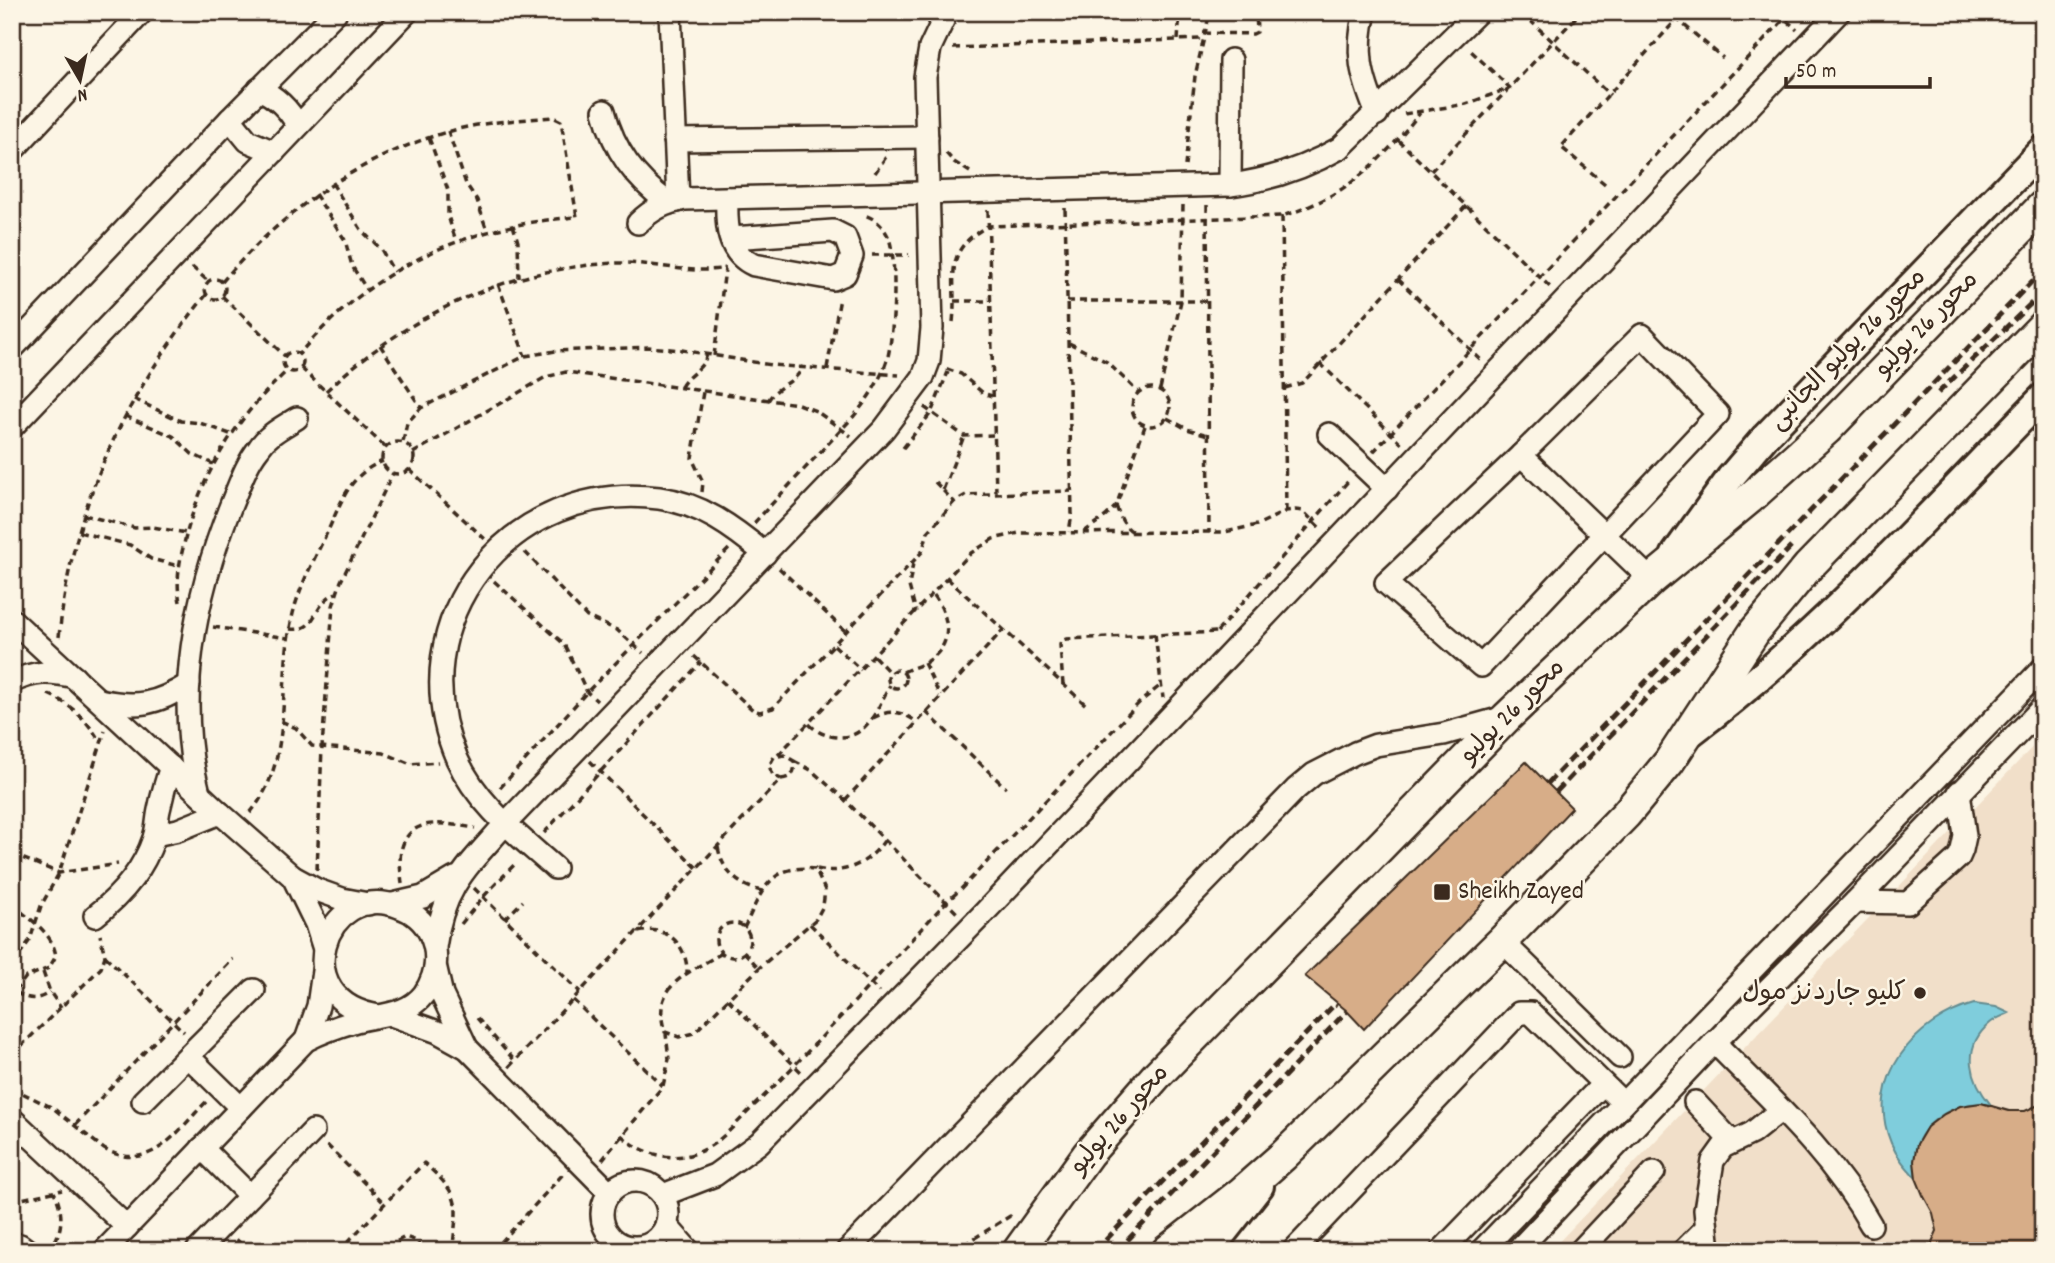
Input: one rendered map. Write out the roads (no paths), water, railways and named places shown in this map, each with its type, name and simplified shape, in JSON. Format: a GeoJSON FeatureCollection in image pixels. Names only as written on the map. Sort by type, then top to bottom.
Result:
{"type":"FeatureCollection","features":[{"type":"Feature","properties":{"kind":"highway","name":"محور 26 يوليو"},"geometry":{"type":"LineString","coordinates":[[1015,1247],[1088,1154],[1157,1075],[1507,717],[1659,572],[1749,499],[1827,429],[2043,206]]}},
{"type":"Feature","properties":{"kind":"highway"},"geometry":{"type":"LineString","coordinates":[[1167,1251],[1283,1156],[1502,941],[1626,814],[1688,736],[1755,631],[1808,567],[2043,326]]}},
{"type":"Feature","properties":{"kind":"main road","name":"محور 26 يوليو الجانبى"},"geometry":{"type":"LineString","coordinates":[[1659,572],[1730,478],[1765,437],[2043,149]]}},
{"type":"Feature","properties":{"kind":"main road"},"geometry":{"type":"LineString","coordinates":[[1688,736],[1756,682],[1820,625],[2043,397]]}},
{"type":"Feature","properties":{"kind":"main road"},"geometry":{"type":"LineString","coordinates":[[1209,1251],[1283,1156]]}},
{"type":"Feature","properties":{"kind":"street"},"geometry":{"type":"LineString","coordinates":[[12,151],[142,12]]}},
{"type":"Feature","properties":{"kind":"street"},"geometry":{"type":"LineString","coordinates":[[12,349],[230,119],[336,12]]}},
{"type":"Feature","properties":{"kind":"street"},"geometry":{"type":"LineString","coordinates":[[12,427],[407,12]]}},
{"type":"Feature","properties":{"kind":"street"},"geometry":{"type":"LineString","coordinates":[[670,12],[675,140],[672,202]]}},
{"type":"Feature","properties":{"kind":"street"},"geometry":{"type":"LineString","coordinates":[[104,1251],[306,1040],[342,1025],[407,1009],[421,998],[430,985],[438,922],[447,897],[460,875],[867,447],[910,397],[926,369],[931,301],[930,191],[935,142],[925,77],[930,48],[947,12]]}},
{"type":"Feature","properties":{"kind":"street"},"geometry":{"type":"LineString","coordinates":[[1365,12],[1359,37],[1359,65],[1377,114]]}},
{"type":"Feature","properties":{"kind":"street"},"geometry":{"type":"LineString","coordinates":[[638,223],[651,211],[672,202],[727,198],[930,191],[983,183],[1065,188],[1207,186],[1259,181],[1314,162],[1340,148],[1478,12]]}},
{"type":"Feature","properties":{"kind":"street"},"geometry":{"type":"LineString","coordinates":[[663,1195],[708,1178],[760,1143],[1166,722],[1839,12]]}},
{"type":"Feature","properties":{"kind":"street"},"geometry":{"type":"LineString","coordinates":[[1230,185],[1231,60]]}},
{"type":"Feature","properties":{"kind":"street"},"geometry":{"type":"LineString","coordinates":[[259,89],[286,107],[298,126]]}},
{"type":"Feature","properties":{"kind":"street"},"geometry":{"type":"LineString","coordinates":[[604,111],[612,139],[627,164],[650,189],[672,202]]}},
{"type":"Feature","properties":{"kind":"street"},"geometry":{"type":"LineString","coordinates":[[230,119],[248,141],[274,152]]}},
{"type":"Feature","properties":{"kind":"street"},"geometry":{"type":"LineString","coordinates":[[675,140],[935,142]]}},
{"type":"Feature","properties":{"kind":"street"},"geometry":{"type":"LineString","coordinates":[[727,198],[727,218],[731,238],[734,250],[734,264],[833,279],[849,265],[850,246],[845,237],[833,231],[731,238]]}},
{"type":"Feature","properties":{"kind":"street"},"geometry":{"type":"LineString","coordinates":[[1642,335],[1718,414],[1604,535],[1481,666],[1386,583],[1642,335]]}},
{"type":"Feature","properties":{"kind":"street"},"geometry":{"type":"LineString","coordinates":[[199,793],[188,739],[189,684],[196,625],[206,579],[222,528],[242,479],[259,448],[275,431],[296,418]]}},
{"type":"Feature","properties":{"kind":"street"},"geometry":{"type":"LineString","coordinates":[[1329,434],[1387,489]]}},
{"type":"Feature","properties":{"kind":"street"},"geometry":{"type":"LineString","coordinates":[[1521,455],[1604,535],[1659,572]]}},
{"type":"Feature","properties":{"kind":"street"},"geometry":{"type":"LineString","coordinates":[[555,868],[502,828],[457,759],[445,721],[440,681],[445,641],[459,603],[480,568],[503,543],[544,515],[581,501],[621,495],[661,498],[699,509],[734,528],[765,554]]}},
{"type":"Feature","properties":{"kind":"street"},"geometry":{"type":"LineString","coordinates":[[12,620],[293,877],[341,899],[368,904],[397,903],[423,897],[460,875]]}},
{"type":"Feature","properties":{"kind":"street"},"geometry":{"type":"LineString","coordinates":[[1481,1251],[2043,668]]}},
{"type":"Feature","properties":{"kind":"street"},"geometry":{"type":"LineString","coordinates":[[12,682],[29,674],[52,671],[74,677]]}},
{"type":"Feature","properties":{"kind":"street"},"geometry":{"type":"LineString","coordinates":[[105,706],[146,704],[169,697],[189,684]]}},
{"type":"Feature","properties":{"kind":"street"},"geometry":{"type":"LineString","coordinates":[[1517,1251],[1708,1048],[2043,707]]}},
{"type":"Feature","properties":{"kind":"street"},"geometry":{"type":"LineString","coordinates":[[847,1251],[1296,789],[1314,775],[1354,753],[1376,745],[1466,729],[1507,717]]}},
{"type":"Feature","properties":{"kind":"street"},"geometry":{"type":"LineString","coordinates":[[95,916],[117,899],[133,881],[145,859],[155,835],[171,767]]}},
{"type":"Feature","properties":{"kind":"street"},"geometry":{"type":"LineString","coordinates":[[1854,902],[1908,903],[1959,857],[1965,836],[1959,792]]}},
{"type":"Feature","properties":{"kind":"street"},"geometry":{"type":"LineString","coordinates":[[155,835],[220,813]]}},
{"type":"Feature","properties":{"kind":"street"},"geometry":{"type":"LineString","coordinates":[[293,877],[306,900],[324,959],[328,984],[337,997],[363,1014],[385,1015],[438,1032],[467,1048],[610,1193]]}},
{"type":"Feature","properties":{"kind":"street"},"geometry":{"type":"LineString","coordinates":[[397,903],[420,920],[430,932],[442,995],[467,1048]]}},
{"type":"Feature","properties":{"kind":"street"},"geometry":{"type":"LineString","coordinates":[[306,1040],[318,1006],[329,933],[352,909],[368,904]]}},
{"type":"Feature","properties":{"kind":"street"},"geometry":{"type":"LineString","coordinates":[[1502,941],[1620,1057]]}},
{"type":"Feature","properties":{"kind":"street"},"geometry":{"type":"LineString","coordinates":[[143,1101],[254,990]]}},
{"type":"Feature","properties":{"kind":"street"},"geometry":{"type":"LineString","coordinates":[[1293,1251],[1520,1013],[1531,1013],[1623,1103]]}},
{"type":"Feature","properties":{"kind":"street"},"geometry":{"type":"LineString","coordinates":[[1686,1037],[1708,1048],[1781,1110],[1826,1156],[1858,1201],[1871,1225]]}},
{"type":"Feature","properties":{"kind":"street"},"geometry":{"type":"LineString","coordinates":[[193,1051],[220,1087],[241,1108]]}},
{"type":"Feature","properties":{"kind":"street"},"geometry":{"type":"LineString","coordinates":[[1441,1251],[1603,1084]]}},
{"type":"Feature","properties":{"kind":"street"},"geometry":{"type":"LineString","coordinates":[[1695,1102],[1732,1142]]}},
{"type":"Feature","properties":{"kind":"street"},"geometry":{"type":"LineString","coordinates":[[1709,1251],[1704,1210],[1710,1170],[1717,1154],[1732,1142],[1752,1133],[1781,1110]]}},
{"type":"Feature","properties":{"kind":"street"},"geometry":{"type":"LineString","coordinates":[[12,1119],[127,1227]]}},
{"type":"Feature","properties":{"kind":"street"},"geometry":{"type":"LineString","coordinates":[[197,1251],[313,1130]]}},
{"type":"Feature","properties":{"kind":"street"},"geometry":{"type":"LineString","coordinates":[[202,1148],[250,1196]]}},
{"type":"Feature","properties":{"kind":"street"},"geometry":{"type":"LineString","coordinates":[[1580,1251],[1654,1172]]}},
{"type":"Feature","properties":{"kind":"street"},"geometry":{"type":"LineString","coordinates":[[627,1182],[647,1183],[663,1195],[668,1210],[666,1225],[654,1241],[630,1248],[617,1241],[605,1227],[603,1209],[610,1193],[627,1182]]}},
{"type":"Feature","properties":{"kind":"street"},"geometry":{"type":"LineString","coordinates":[[666,1225],[689,1251]]}},
{"type":"Feature","properties":{"kind":"street"},"geometry":{"type":"LineString","coordinates":[[1683,1251],[1705,1229]]}},
{"type":"Feature","properties":{"kind":"street"},"geometry":{"type":"LineString","coordinates":[[12,1243],[28,1251]]}},
{"type":"Feature","properties":{"kind":"water"},"geometry":{"type":"Polygon","coordinates":[[[1974,1004],[1996,1007],[2009,1013],[1991,1022],[1980,1033],[1972,1054],[1978,1086],[1991,1105],[1969,1104],[1937,1118],[1922,1135],[1916,1149],[1916,1178],[1893,1148],[1884,1119],[1884,1097],[1890,1075],[1900,1056],[1932,1023],[1974,1004]]]}},
{"type":"Feature","properties":{"kind":"railway"},"geometry":{"type":"LineString","coordinates":[[1547,784],[2043,270]]}},
{"type":"Feature","properties":{"kind":"railway"},"geometry":{"type":"LineString","coordinates":[[1938,393],[2043,292]]}},
{"type":"Feature","properties":{"kind":"railway"},"geometry":{"type":"LineString","coordinates":[[1556,792],[1791,547]]}},
{"type":"Feature","properties":{"kind":"railway"},"geometry":{"type":"LineString","coordinates":[[1095,1251],[1335,1004],[1337,1005]]}},
{"type":"Feature","properties":{"kind":"railway"},"geometry":{"type":"LineString","coordinates":[[1117,1251],[1347,1011]]}},
{"type":"Feature","properties":{"kind":"place","name":"Sheikh Zayed"},"geometry":{"type":"Point","coordinates":[1442,892]}},
{"type":"Feature","properties":{"kind":"place","name":"كليو جاردنز مول"},"geometry":{"type":"Point","coordinates":[1920,993]}}]}
